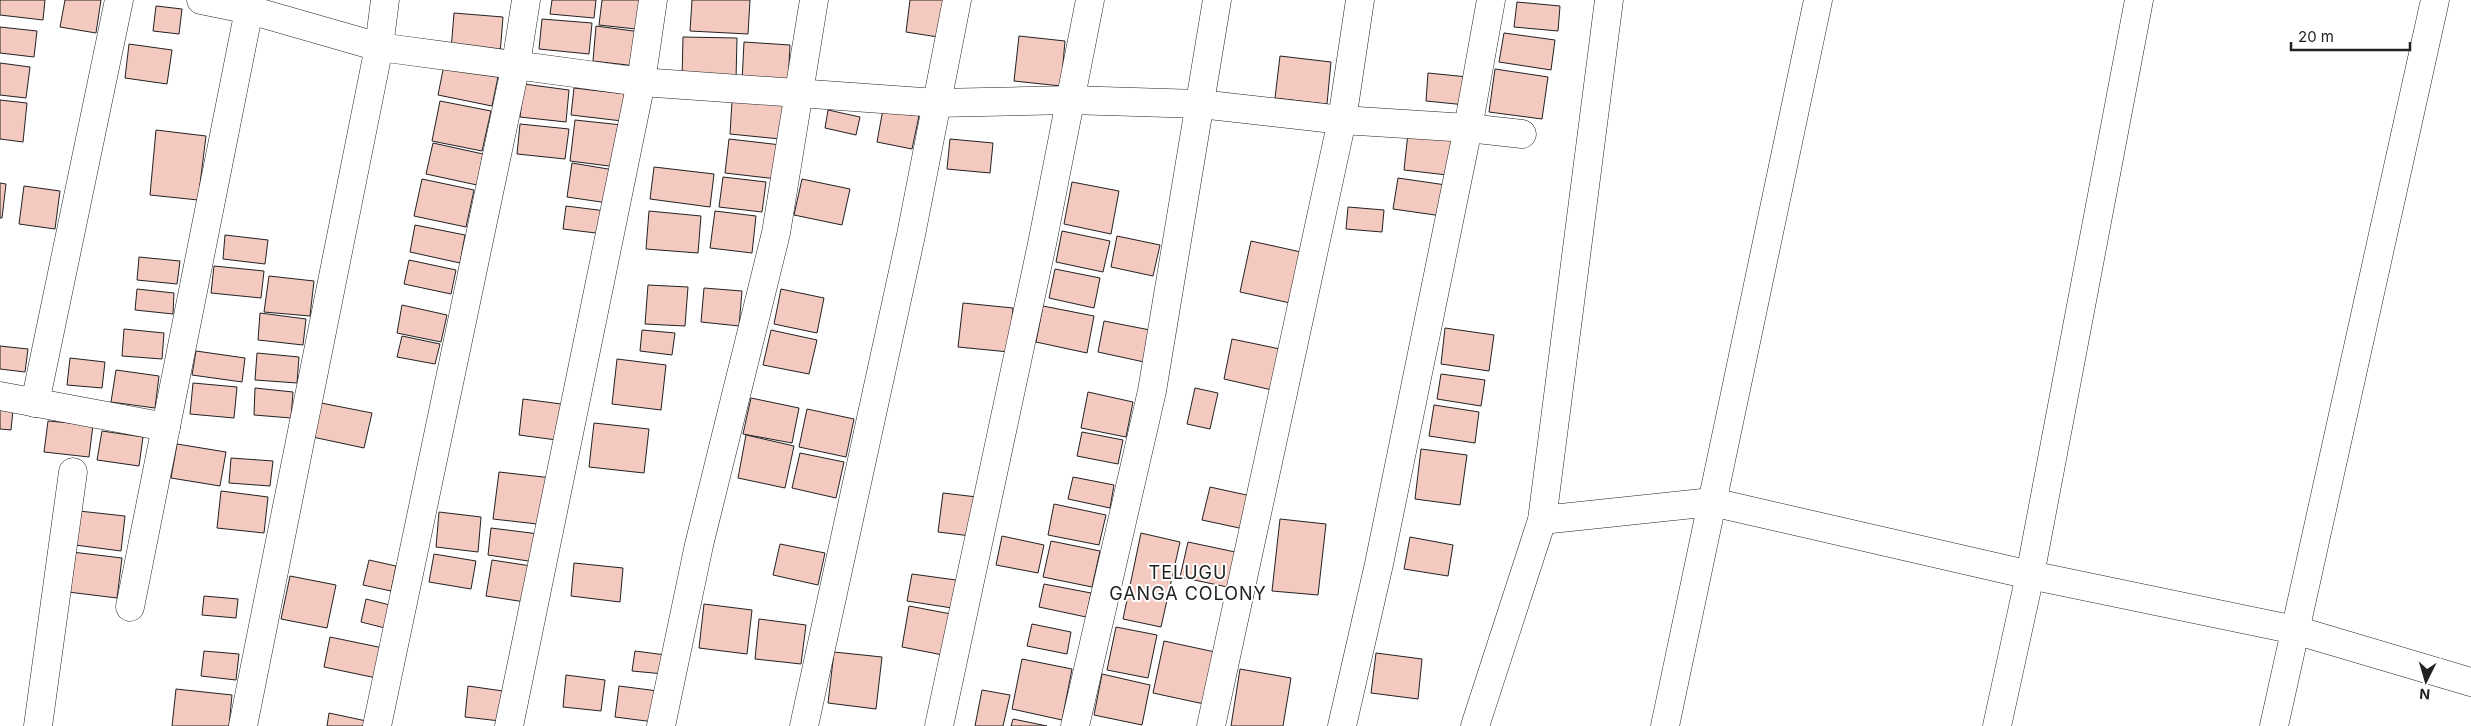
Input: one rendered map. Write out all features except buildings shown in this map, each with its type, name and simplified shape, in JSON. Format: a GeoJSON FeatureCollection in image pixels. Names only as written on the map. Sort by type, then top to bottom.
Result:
{"type":"FeatureCollection","features":[{"type":"Feature","properties":{"kind":"street"},"geometry":{"type":"LineString","coordinates":[[35,403],[120,0]]}},
{"type":"Feature","properties":{"kind":"street"},"geometry":{"type":"LineString","coordinates":[[201,0],[250,5],[379,47],[641,82],[937,103],[1070,100],[1200,104],[1342,120],[1468,128],[1522,134]]}},
{"type":"Feature","properties":{"kind":"street"},"geometry":{"type":"LineString","coordinates":[[243,726],[379,47],[385,0]]}},
{"type":"Feature","properties":{"kind":"street"},"geometry":{"type":"LineString","coordinates":[[377,726],[516,64],[526,0]]}},
{"type":"Feature","properties":{"kind":"street"},"geometry":{"type":"LineString","coordinates":[[509,726],[641,82],[653,0]]}},
{"type":"Feature","properties":{"kind":"street"},"geometry":{"type":"LineString","coordinates":[[661,726],[700,545],[776,233],[814,0]]}},
{"type":"Feature","properties":{"kind":"street"},"geometry":{"type":"LineString","coordinates":[[804,726],[911,235],[957,0]]}},
{"type":"Feature","properties":{"kind":"street"},"geometry":{"type":"LineString","coordinates":[[939,726],[1040,254],[1090,0]]}},
{"type":"Feature","properties":{"kind":"street"},"geometry":{"type":"LineString","coordinates":[[1075,726],[1152,391],[1217,0]]}},
{"type":"Feature","properties":{"kind":"street"},"geometry":{"type":"LineString","coordinates":[[1211,726],[1342,120],[1360,0]]}},
{"type":"Feature","properties":{"kind":"street"},"geometry":{"type":"LineString","coordinates":[[1342,726],[1379,564],[1468,128],[1491,0]]}},
{"type":"Feature","properties":{"kind":"street"},"geometry":{"type":"LineString","coordinates":[[1475,726],[1542,520],[1609,0]]}},
{"type":"Feature","properties":{"kind":"street"},"geometry":{"type":"LineString","coordinates":[[1665,726],[1818,0]]}},
{"type":"Feature","properties":{"kind":"street"},"geometry":{"type":"LineString","coordinates":[[1997,726],[2030,575],[2140,0]]}},
{"type":"Feature","properties":{"kind":"street"},"geometry":{"type":"LineString","coordinates":[[2274,726],[2435,0]]}},
{"type":"Feature","properties":{"kind":"street"},"geometry":{"type":"LineString","coordinates":[[130,607],[250,5]]}},
{"type":"Feature","properties":{"kind":"street"},"geometry":{"type":"LineString","coordinates":[[0,396],[166,427]]}},
{"type":"Feature","properties":{"kind":"street"},"geometry":{"type":"LineString","coordinates":[[38,726],[73,472]]}},
{"type":"Feature","properties":{"kind":"street"},"geometry":{"type":"LineString","coordinates":[[1542,520],[1712,502],[2030,575],[2295,630],[2471,682]]}},
{"type":"Feature","properties":{"kind":"district","name":"TELUGU GANGA COLONY"},"geometry":{"type":"Point","coordinates":[1188,582]}}]}
